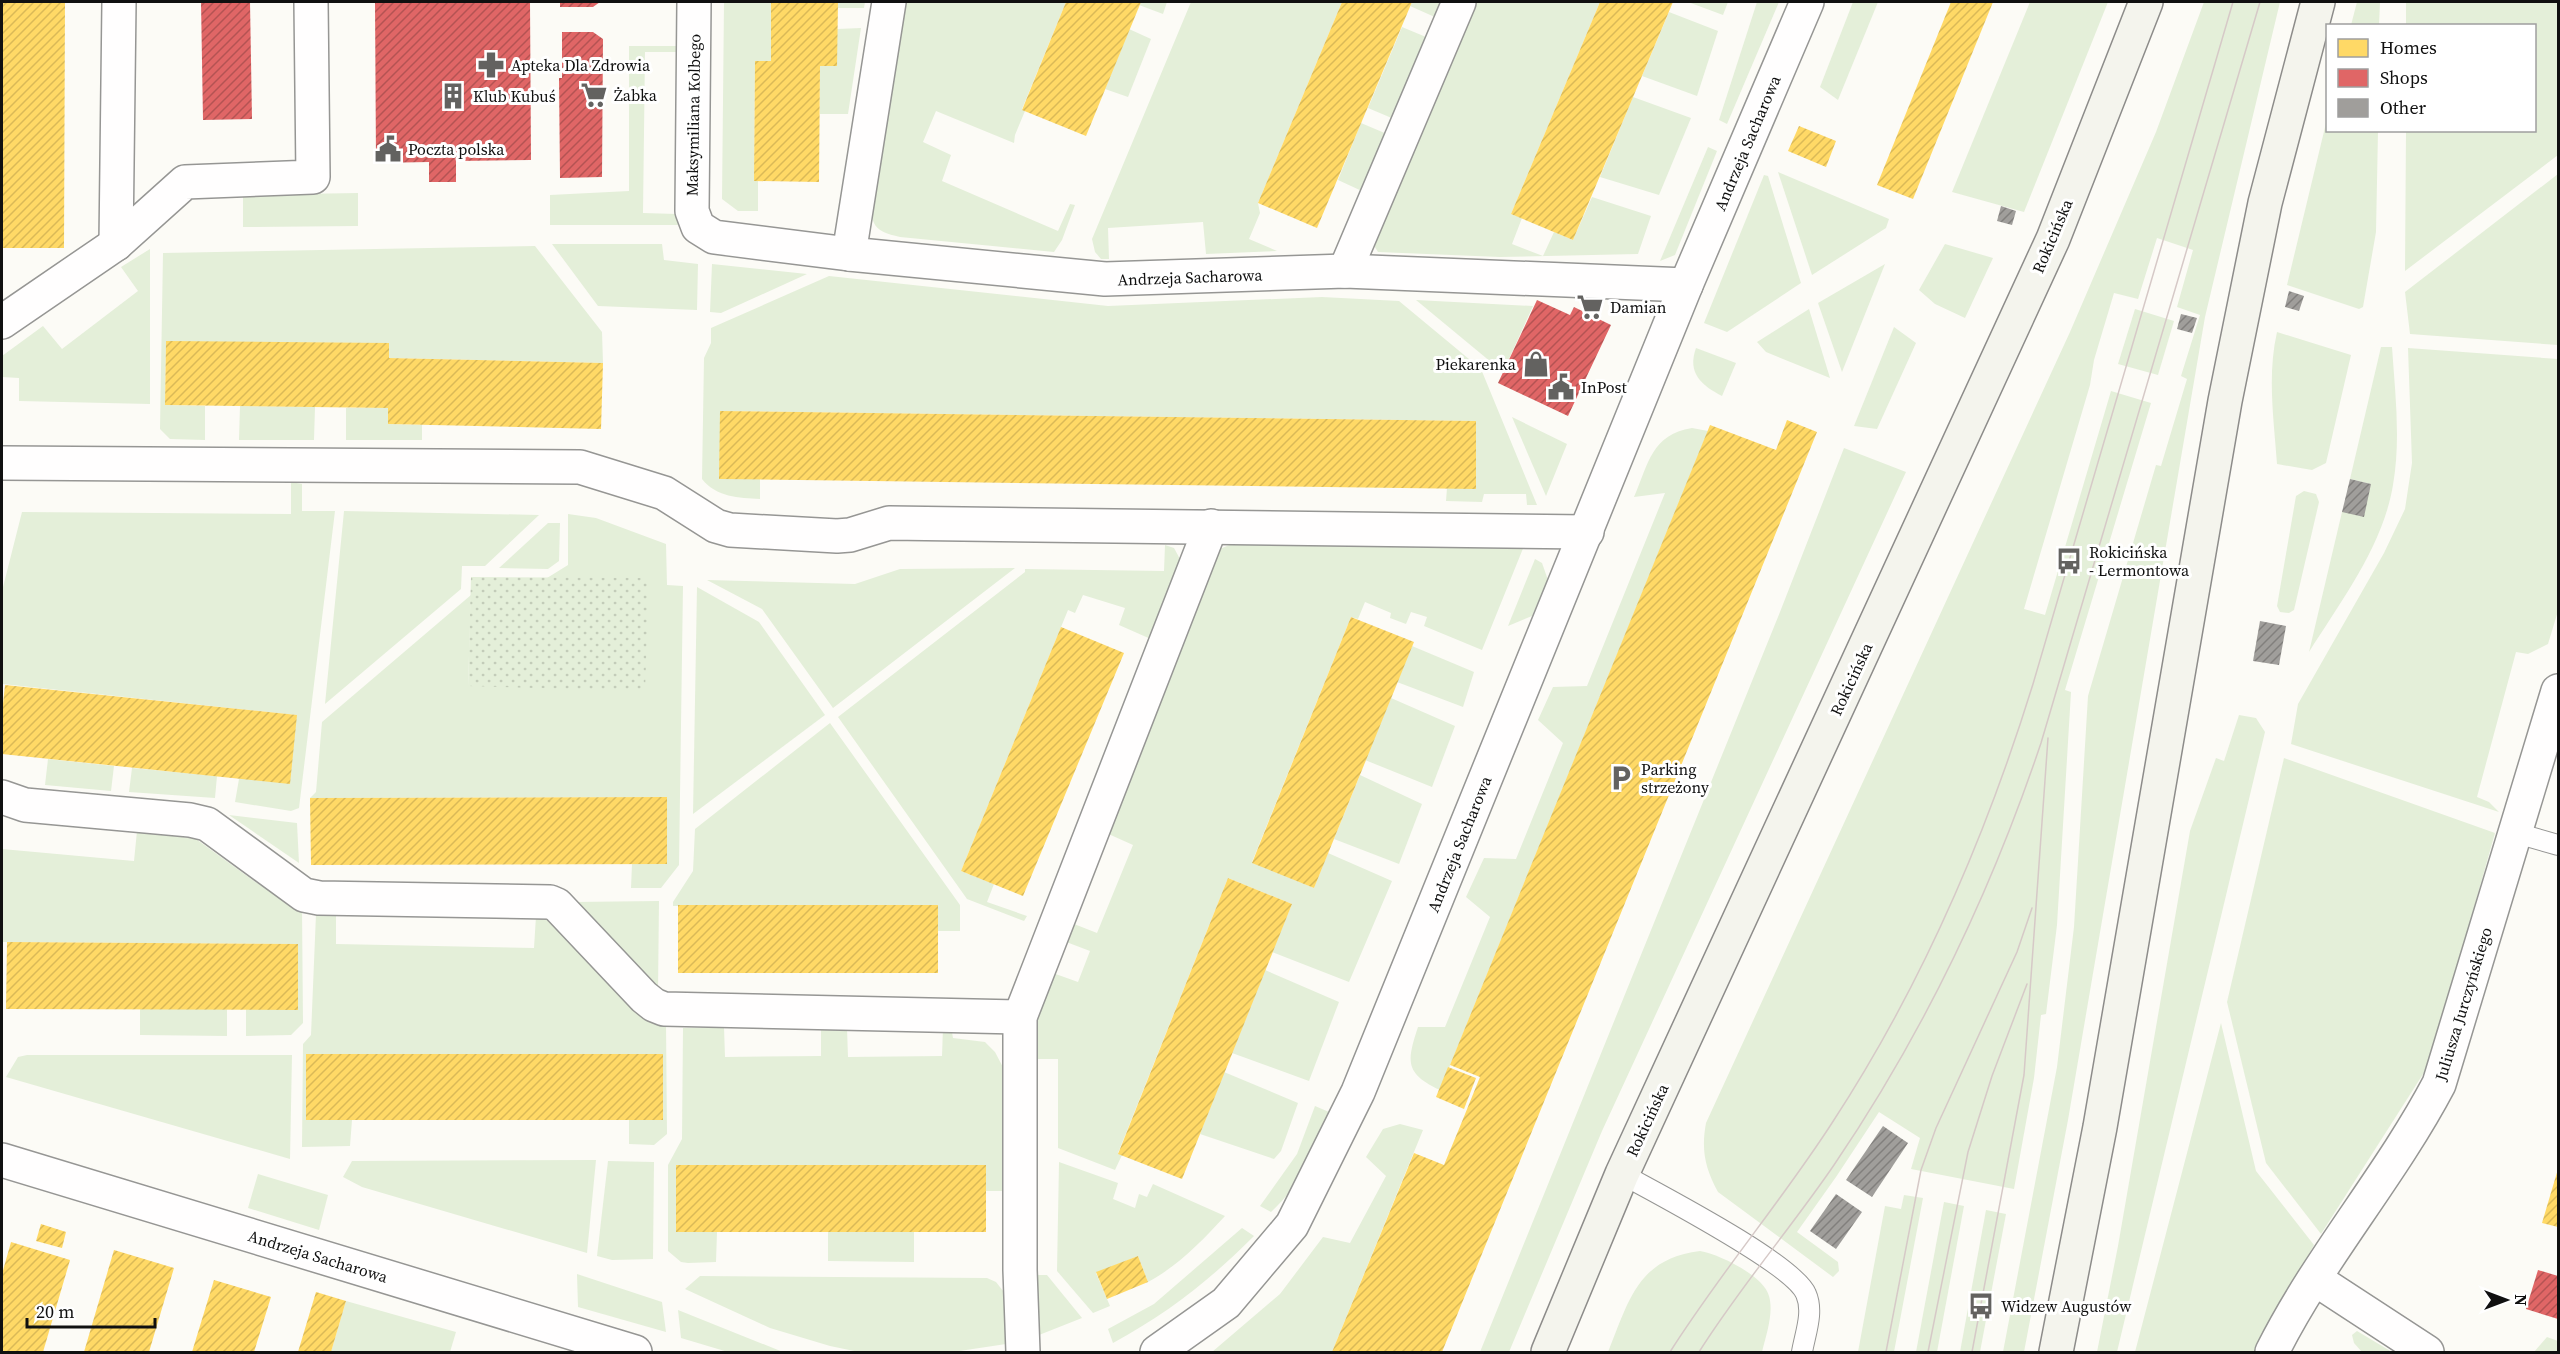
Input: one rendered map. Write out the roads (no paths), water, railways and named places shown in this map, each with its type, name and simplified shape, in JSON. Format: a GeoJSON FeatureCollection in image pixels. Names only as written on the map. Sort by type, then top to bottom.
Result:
{"type":"FeatureCollection","features":[{"type":"Feature","properties":{"kind":"main road","name":"Rokicińska"},"geometry":{"type":"LineString","coordinates":[[1548,1353],[1622,1174],[2053,239],[2146,2]]}},
{"type":"Feature","properties":{"kind":"main road"},"geometry":{"type":"LineString","coordinates":[[2056,1353],[2102,1116],[2225,401],[2265,203],[2318,2]]}},
{"type":"Feature","properties":{"kind":"street"},"geometry":{"type":"LineString","coordinates":[[116,244],[119,2]]}},
{"type":"Feature","properties":{"kind":"street"},"geometry":{"type":"LineString","coordinates":[[2,322],[116,244],[185,182],[313,177],[311,2]]}},
{"type":"Feature","properties":{"kind":"street","name":"Maksymiliana Kolbego"},"geometry":{"type":"LineString","coordinates":[[694,2],[692,210],[698,227]]}},
{"type":"Feature","properties":{"kind":"street"},"geometry":{"type":"LineString","coordinates":[[849,254],[890,2]]}},
{"type":"Feature","properties":{"kind":"street"},"geometry":{"type":"LineString","coordinates":[[1345,271],[1460,2]]}},
{"type":"Feature","properties":{"kind":"street","name":"Andrzeja Sacharowa"},"geometry":{"type":"LineString","coordinates":[[1157,1353],[1226,1302],[1292,1225],[1361,1084],[1686,285],[1807,2]]}},
{"type":"Feature","properties":{"kind":"street","name":"Andrzeja Sacharowa"},"geometry":{"type":"LineString","coordinates":[[698,227],[714,237],[849,254],[1105,279],[1345,271],[1686,285]]}},
{"type":"Feature","properties":{"kind":"street"},"geometry":{"type":"LineString","coordinates":[[2,463],[580,467],[664,493],[716,526],[730,530],[837,536],[850,535],[889,523],[1587,532]]}},
{"type":"Feature","properties":{"kind":"street"},"geometry":{"type":"LineString","coordinates":[[1023,1353],[1020,1270],[1020,1017],[1211,526]]}},
{"type":"Feature","properties":{"kind":"street","name":"Juliusza Jurczyńskiego"},"geometry":{"type":"LineString","coordinates":[[2272,1353],[2315,1279],[2419,1120],[2439,1084],[2559,691]]}},
{"type":"Feature","properties":{"kind":"street"},"geometry":{"type":"LineString","coordinates":[[2,797],[25,806],[190,820],[207,824],[304,895],[319,898],[550,902],[557,905],[644,997],[664,1009],[1020,1017]]}},
{"type":"Feature","properties":{"kind":"street","name":"Andrzeja Sacharowa"},"geometry":{"type":"LineString","coordinates":[[2,1160],[635,1353]]}},
{"type":"Feature","properties":{"kind":"street"},"geometry":{"type":"LineString","coordinates":[[2315,1279],[2427,1353]]}},
{"type":"Feature","properties":{"kind":"lane"},"geometry":{"type":"LineString","coordinates":[[2516,833],[2559,845]]}},
{"type":"Feature","properties":{"kind":"lane"},"geometry":{"type":"LineString","coordinates":[[1622,1174],[1719,1227],[1790,1275],[1806,1293],[1809,1314],[1802,1353]]}},
{"type":"Feature","properties":{"kind":"tram line"},"geometry":{"type":"LineString","coordinates":[[1670,1352],[1709,1294],[1792,1181],[1864,1071],[1922,965],[1972,855],[1994,799],[2033,684],[2233,2]]}},
{"type":"Feature","properties":{"kind":"tram line"},"geometry":{"type":"LineString","coordinates":[[1699,1352],[1731,1304],[1834,1165],[1897,1065],[1952,961],[2000,853],[2041,743],[2260,2]]}},
{"type":"Feature","properties":{"kind":"tram line"},"geometry":{"type":"LineString","coordinates":[[1972,1352],[2024,1075],[2048,738]]}},
{"type":"Feature","properties":{"kind":"tram line"},"geometry":{"type":"LineString","coordinates":[[1886,1352],[1921,1170],[1936,1128],[2017,952],[2032,908]]}},
{"type":"Feature","properties":{"kind":"tram line"},"geometry":{"type":"LineString","coordinates":[[1928,1352],[1968,1152],[1992,1076],[2027,984]]}},
{"type":"Feature","properties":{"kind":"place","name":"Apteka Dla Zdrowia"},"geometry":{"type":"Point","coordinates":[491,65]}},
{"type":"Feature","properties":{"kind":"place","name":"Żabka"},"geometry":{"type":"Point","coordinates":[594,95]}},
{"type":"Feature","properties":{"kind":"place","name":"Klub Kubuś"},"geometry":{"type":"Point","coordinates":[453,96]}},
{"type":"Feature","properties":{"kind":"place","name":"Poczta polska"},"geometry":{"type":"Point","coordinates":[388,149]}},
{"type":"Feature","properties":{"kind":"place","name":"Damian"},"geometry":{"type":"Point","coordinates":[1590,307]}},
{"type":"Feature","properties":{"kind":"place","name":"Piekarenka"},"geometry":{"type":"Point","coordinates":[1536,364]}},
{"type":"Feature","properties":{"kind":"place","name":"InPost"},"geometry":{"type":"Point","coordinates":[1561,387]}},
{"type":"Feature","properties":{"kind":"place","name":"Rokicińska - Lermontowa"},"geometry":{"type":"Point","coordinates":[2069,561]}},
{"type":"Feature","properties":{"kind":"place","name":"Parking strzeżony"},"geometry":{"type":"Point","coordinates":[1621,778]}},
{"type":"Feature","properties":{"kind":"place","name":"Widzew Augustów"},"geometry":{"type":"Point","coordinates":[1981,1306]}}]}
